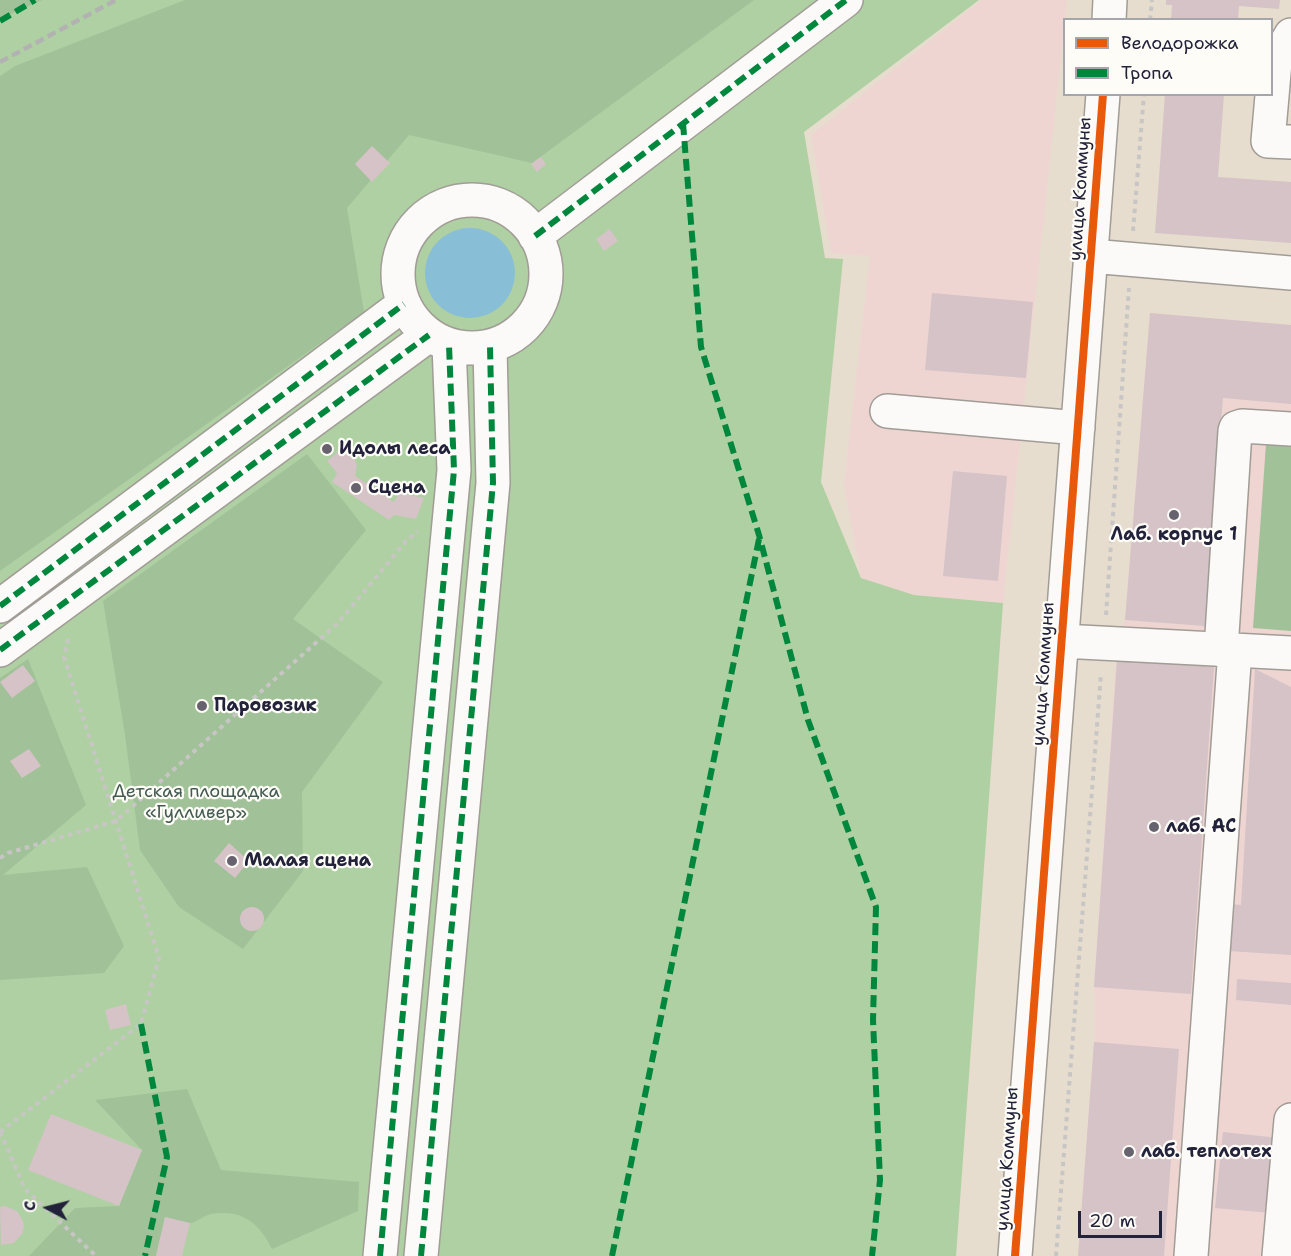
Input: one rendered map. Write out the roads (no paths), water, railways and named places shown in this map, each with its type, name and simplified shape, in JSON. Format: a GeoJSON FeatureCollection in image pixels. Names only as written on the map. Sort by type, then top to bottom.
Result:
{"type":"FeatureCollection","features":[{"type":"Feature","properties":{"kind":"street"},"geometry":{"type":"LineString","coordinates":[[535,236],[846,0]]}},
{"type":"Feature","properties":{"kind":"street"},"geometry":{"type":"LineString","coordinates":[[1109,18],[1110,0]]}},
{"type":"Feature","properties":{"kind":"street"},"geometry":{"type":"LineString","coordinates":[[1291,35],[1275,62],[1282,86],[1268,141],[1291,142]]}},
{"type":"Feature","properties":{"kind":"street","name":"улица Коммуны"},"geometry":{"type":"LineString","coordinates":[[1015,1256],[1103,96]]}},
{"type":"Feature","properties":{"kind":"street"},"geometry":{"type":"LineString","coordinates":[[473,200],[482,201],[498,205],[519,217],[535,236],[544,257],[546,280],[540,302],[528,322],[511,337],[490,346],[469,348],[439,340],[414,321],[404,304],[398,280],[400,255],[410,233],[427,215],[449,204],[473,200]]}},
{"type":"Feature","properties":{"kind":"street"},"geometry":{"type":"LineString","coordinates":[[1091,256],[1291,273]]}},
{"type":"Feature","properties":{"kind":"street"},"geometry":{"type":"LineString","coordinates":[[0,606],[404,304]]}},
{"type":"Feature","properties":{"kind":"street"},"geometry":{"type":"LineString","coordinates":[[380,1256],[454,470],[439,340]]}},
{"type":"Feature","properties":{"kind":"street"},"geometry":{"type":"LineString","coordinates":[[0,650],[76,594],[439,340]]}},
{"type":"Feature","properties":{"kind":"street"},"geometry":{"type":"LineString","coordinates":[[421,1256],[494,483],[490,346]]}},
{"type":"Feature","properties":{"kind":"street"},"geometry":{"type":"LineString","coordinates":[[886,411],[1078,428]]}},
{"type":"Feature","properties":{"kind":"street"},"geometry":{"type":"LineString","coordinates":[[1191,1256],[1228,650],[1235,431],[1236,428],[1242,426],[1291,429]]}},
{"type":"Feature","properties":{"kind":"street"},"geometry":{"type":"LineString","coordinates":[[1062,641],[1291,653]]}},
{"type":"Feature","properties":{"kind":"street"},"geometry":{"type":"LineString","coordinates":[[1279,1256],[1291,1120]]}},
{"type":"Feature","properties":{"kind":"water"},"geometry":{"type":"Polygon","coordinates":[[[470,228],[487,231],[502,241],[512,256],[515,273],[512,290],[502,305],[487,315],[470,318],[453,315],[438,305],[428,290],[425,273],[428,256],[438,241],[453,231],[470,228]]]}},
{"type":"Feature","properties":{"kind":"railway"},"geometry":{"type":"LineString","coordinates":[[0,62],[116,0]]}},
{"type":"Feature","properties":{"kind":"place","name":"Идолы леса"},"geometry":{"type":"Point","coordinates":[327,449]}},
{"type":"Feature","properties":{"kind":"place","name":"Сцена"},"geometry":{"type":"Point","coordinates":[356,488]}},
{"type":"Feature","properties":{"kind":"place","name":"Лаб. корпус 1"},"geometry":{"type":"Point","coordinates":[1174,515]}},
{"type":"Feature","properties":{"kind":"place","name":"Паровозик"},"geometry":{"type":"Point","coordinates":[202,706]}},
{"type":"Feature","properties":{"kind":"place","name":"лаб. АС"},"geometry":{"type":"Point","coordinates":[1154,827]}},
{"type":"Feature","properties":{"kind":"place","name":"Малая сцена"},"geometry":{"type":"Point","coordinates":[232,861]}},
{"type":"Feature","properties":{"kind":"place","name":"лаб. теплотех"},"geometry":{"type":"Point","coordinates":[1129,1152]}},
{"type":"Feature","properties":{"kind":"park label","name":"Детская площадка «Гулливер»"},"geometry":{"type":"Point","coordinates":[196,802]}}]}
